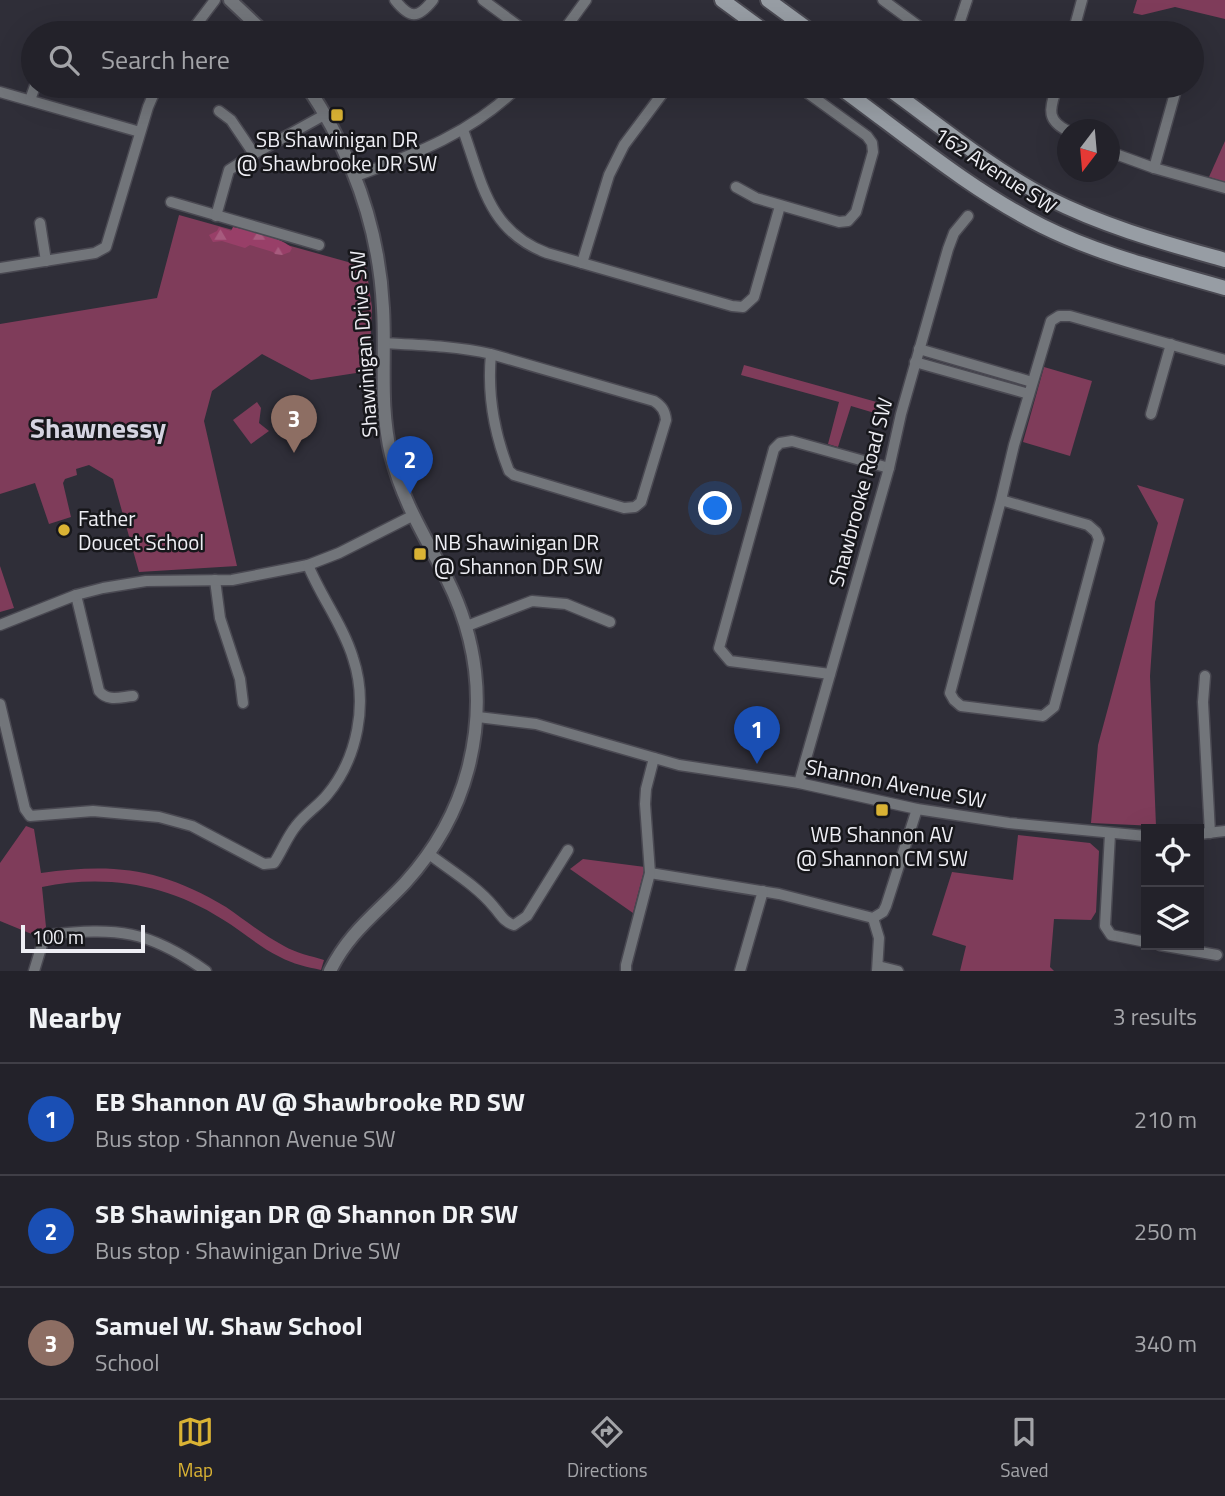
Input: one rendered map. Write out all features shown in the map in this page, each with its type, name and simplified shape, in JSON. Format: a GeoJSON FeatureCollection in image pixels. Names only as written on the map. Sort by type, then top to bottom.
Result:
{"type":"FeatureCollection","features":[{"type":"Feature","properties":{"kind":"main road"},"geometry":{"type":"LineString","coordinates":[[722,0],[751,21]]}},
{"type":"Feature","properties":{"kind":"main road"},"geometry":{"type":"LineString","coordinates":[[768,0],[797,21]]}},
{"type":"Feature","properties":{"kind":"main road","name":"162 Avenue SW"},"geometry":{"type":"LineString","coordinates":[[855,98],[980,189],[1043,226],[1126,260],[1225,288]]}},
{"type":"Feature","properties":{"kind":"main road","name":"162 Avenue SW"},"geometry":{"type":"LineString","coordinates":[[902,98],[1003,171],[1049,198],[1108,225],[1225,260]]}},
{"type":"Feature","properties":{"kind":"street"},"geometry":{"type":"LineString","coordinates":[[199,21],[215,0]]}},
{"type":"Feature","properties":{"kind":"street"},"geometry":{"type":"LineString","coordinates":[[230,0],[252,21]]}},
{"type":"Feature","properties":{"kind":"street"},"geometry":{"type":"LineString","coordinates":[[395,0],[406,12],[415,15],[425,10],[433,0]]}},
{"type":"Feature","properties":{"kind":"street"},"geometry":{"type":"LineString","coordinates":[[483,0],[512,21]]}},
{"type":"Feature","properties":{"kind":"street"},"geometry":{"type":"LineString","coordinates":[[571,21],[586,0]]}},
{"type":"Feature","properties":{"kind":"street"},"geometry":{"type":"LineString","coordinates":[[883,0],[912,21]]}},
{"type":"Feature","properties":{"kind":"street"},"geometry":{"type":"LineString","coordinates":[[960,21],[967,0]]}},
{"type":"Feature","properties":{"kind":"street"},"geometry":{"type":"LineString","coordinates":[[1076,21],[1084,0]]}},
{"type":"Feature","properties":{"kind":"street"},"geometry":{"type":"LineString","coordinates":[[0,92],[21,98]]}},
{"type":"Feature","properties":{"kind":"street"},"geometry":{"type":"LineString","coordinates":[[22,98],[140,132]]}},
{"type":"Feature","properties":{"kind":"street"},"geometry":{"type":"LineString","coordinates":[[0,268],[95,253],[106,247],[153,98]]}},
{"type":"Feature","properties":{"kind":"street","name":"Shawinigan Drive SW"},"geometry":{"type":"LineString","coordinates":[[315,98],[326,114],[356,176],[377,252],[383,307],[383,398],[391,455],[412,516],[446,578],[467,626],[475,668],[478,717],[463,785],[449,819],[429,854],[404,884],[352,935],[330,971]]}},
{"type":"Feature","properties":{"kind":"street"},"geometry":{"type":"LineString","coordinates":[[356,176],[434,145],[463,130],[484,117],[505,98]]}},
{"type":"Feature","properties":{"kind":"street"},"geometry":{"type":"LineString","coordinates":[[582,263],[603,191],[617,159],[658,98]]}},
{"type":"Feature","properties":{"kind":"street"},"geometry":{"type":"LineString","coordinates":[[736,187],[756,198],[839,222],[848,221],[856,212],[873,152],[872,143],[867,136],[815,98]]}},
{"type":"Feature","properties":{"kind":"street"},"geometry":{"type":"LineString","coordinates":[[1053,98],[1051,117],[1057,124]]}},
{"type":"Feature","properties":{"kind":"street"},"geometry":{"type":"LineString","coordinates":[[1154,168],[1174,98]]}},
{"type":"Feature","properties":{"kind":"street"},"geometry":{"type":"LineString","coordinates":[[219,111],[231,120],[254,154]]}},
{"type":"Feature","properties":{"kind":"street"},"geometry":{"type":"LineString","coordinates":[[216,216],[229,170],[326,114]]}},
{"type":"Feature","properties":{"kind":"street"},"geometry":{"type":"LineString","coordinates":[[463,130],[485,196],[495,214],[506,228],[537,249],[732,306],[743,307],[754,297],[780,206]]}},
{"type":"Feature","properties":{"kind":"street"},"geometry":{"type":"LineString","coordinates":[[1120,156],[1225,188]]}},
{"type":"Feature","properties":{"kind":"street"},"geometry":{"type":"LineString","coordinates":[[171,202],[318,245]]}},
{"type":"Feature","properties":{"kind":"street","name":"Shawbrooke Road SW"},"geometry":{"type":"LineString","coordinates":[[799,783],[889,468],[947,249],[954,233],[968,216]]}},
{"type":"Feature","properties":{"kind":"street"},"geometry":{"type":"LineString","coordinates":[[40,223],[46,261]]}},
{"type":"Feature","properties":{"kind":"street"},"geometry":{"type":"LineString","coordinates":[[1001,500],[1088,525],[1094,529],[1099,539],[1054,707],[1042,716],[965,706],[957,703],[950,693],[1032,382],[1051,321],[1059,316],[1070,316],[1225,360]]}},
{"type":"Feature","properties":{"kind":"street"},"geometry":{"type":"LineString","coordinates":[[383,343],[443,347],[491,354],[659,404],[666,420],[641,502],[635,507],[624,509],[514,475],[506,463],[495,430],[490,397],[491,354]]}},
{"type":"Feature","properties":{"kind":"street"},"geometry":{"type":"LineString","coordinates":[[1151,414],[1171,344]]}},
{"type":"Feature","properties":{"kind":"street"},"geometry":{"type":"LineString","coordinates":[[919,349],[1032,382]]}},
{"type":"Feature","properties":{"kind":"street"},"geometry":{"type":"LineString","coordinates":[[915,362],[1029,394]]}},
{"type":"Feature","properties":{"kind":"street"},"geometry":{"type":"LineString","coordinates":[[830,674],[730,661],[719,648],[770,462],[776,446],[785,440],[889,468]]}},
{"type":"Feature","properties":{"kind":"street"},"geometry":{"type":"LineString","coordinates":[[0,625],[103,587],[146,581],[250,578],[308,565],[340,553],[412,516]]}},
{"type":"Feature","properties":{"kind":"street"},"geometry":{"type":"LineString","coordinates":[[0,704],[25,809],[30,816],[93,811],[159,817],[192,826],[264,864],[274,863],[296,825],[327,796],[342,772],[355,743],[361,703],[360,684],[353,656],[308,565]]}},
{"type":"Feature","properties":{"kind":"street"},"geometry":{"type":"LineString","coordinates":[[215,580],[220,618],[240,679],[243,703]]}},
{"type":"Feature","properties":{"kind":"street"},"geometry":{"type":"LineString","coordinates":[[76,595],[99,691],[111,698],[133,696]]}},
{"type":"Feature","properties":{"kind":"street"},"geometry":{"type":"LineString","coordinates":[[467,626],[532,601],[566,604],[610,622]]}},
{"type":"Feature","properties":{"kind":"street"},"geometry":{"type":"LineString","coordinates":[[1204,824],[1205,676]]}},
{"type":"Feature","properties":{"kind":"street","name":"Shannon Avenue SW"},"geometry":{"type":"LineString","coordinates":[[478,717],[536,724],[710,771],[799,783],[917,809],[1009,824],[1141,836]]}},
{"type":"Feature","properties":{"kind":"street"},"geometry":{"type":"LineString","coordinates":[[626,971],[650,873],[645,804],[654,758]]}},
{"type":"Feature","properties":{"kind":"street"},"geometry":{"type":"LineString","coordinates":[[650,873],[763,891],[873,918],[883,912],[886,906],[917,809]]}},
{"type":"Feature","properties":{"kind":"street"},"geometry":{"type":"LineString","coordinates":[[1204,834],[1225,831]]}},
{"type":"Feature","properties":{"kind":"street"},"geometry":{"type":"LineString","coordinates":[[1110,834],[1105,926],[1111,935],[1141,941]]}},
{"type":"Feature","properties":{"kind":"street"},"geometry":{"type":"LineString","coordinates":[[429,854],[493,905],[504,920],[514,925],[527,915],[568,850]]}},
{"type":"Feature","properties":{"kind":"street"},"geometry":{"type":"LineString","coordinates":[[740,971],[763,891]]}},
{"type":"Feature","properties":{"kind":"street"},"geometry":{"type":"LineString","coordinates":[[873,918],[879,938],[877,968],[898,971]]}},
{"type":"Feature","properties":{"kind":"street"},"geometry":{"type":"LineString","coordinates":[[34,971],[44,938],[48,935],[106,930],[158,943],[190,959],[206,971]]}},
{"type":"Feature","properties":{"kind":"street"},"geometry":{"type":"LineString","coordinates":[[1188,950],[1217,955]]}},
{"type":"Feature","properties":{"kind":"shaded area"},"geometry":{"type":"Polygon","coordinates":[[[1137,0],[1225,0],[1225,19],[1175,7],[1142,15],[1133,13],[1137,0]]]}},
{"type":"Feature","properties":{"kind":"shaded area"},"geometry":{"type":"Polygon","coordinates":[[[1225,141],[1225,182],[1209,177],[1225,141]]]}},
{"type":"Feature","properties":{"kind":"shaded area"},"geometry":{"type":"Polygon","coordinates":[[[179,215],[366,267],[372,307],[369,371],[311,380],[262,354],[212,391],[204,421],[237,566],[139,572],[113,479],[89,465],[76,469],[77,475],[65,479],[63,483],[71,517],[49,524],[35,483],[0,494],[0,324],[157,298],[179,215]]]}},
{"type":"Feature","properties":{"kind":"shaded area"},"geometry":{"type":"Polygon","coordinates":[[[744,365],[891,406],[888,417],[851,406],[838,447],[828,444],[839,402],[741,375],[744,365]]]}},
{"type":"Feature","properties":{"kind":"shaded area"},"geometry":{"type":"Polygon","coordinates":[[[1044,367],[1092,381],[1070,456],[1023,442],[1044,367]]]}},
{"type":"Feature","properties":{"kind":"shaded area"},"geometry":{"type":"Polygon","coordinates":[[[257,402],[261,408],[259,423],[269,431],[251,444],[233,420],[257,402]]]}},
{"type":"Feature","properties":{"kind":"shaded area"},"geometry":{"type":"Polygon","coordinates":[[[1137,485],[1184,499],[1155,602],[1150,676],[1156,824],[1091,823],[1098,745],[1158,523],[1137,485]]]}},
{"type":"Feature","properties":{"kind":"shaded area"},"geometry":{"type":"Polygon","coordinates":[[[0,566],[14,608],[0,612],[0,566]]]}},
{"type":"Feature","properties":{"kind":"shaded area"},"geometry":{"type":"Polygon","coordinates":[[[26,826],[34,829],[41,873],[114,869],[158,876],[226,907],[284,946],[324,960],[321,970],[272,953],[229,924],[180,897],[135,885],[89,882],[42,887],[46,927],[34,935],[0,921],[0,863],[26,826]]]}},
{"type":"Feature","properties":{"kind":"shaded area"},"geometry":{"type":"Polygon","coordinates":[[[1018,835],[1090,843],[1099,851],[1096,912],[1091,920],[1054,919],[1050,967],[1054,971],[960,971],[966,946],[932,935],[952,872],[1013,880],[1018,835]]]}},
{"type":"Feature","properties":{"kind":"shaded area"},"geometry":{"type":"Polygon","coordinates":[[[583,859],[645,867],[633,913],[570,869],[583,859]]]}},
{"type":"Feature","properties":{"kind":"green space"},"geometry":{"type":"Polygon","coordinates":[[[219,227],[231,231],[233,227],[264,234],[292,248],[290,252],[282,255],[250,245],[245,248],[222,241],[213,242],[209,235],[219,227]]]}},
{"type":"Feature","properties":{"kind":"place","name":"SB Shawinigan DR @ Shawbrooke DR SW"},"geometry":{"type":"Point","coordinates":[337,115]}},
{"type":"Feature","properties":{"kind":"place","name":"Samuel W. Shaw School"},"geometry":{"type":"Point","coordinates":[294,453]}},
{"type":"Feature","properties":{"kind":"place","name":"SB Shawinigan DR @ Shannon DR SW"},"geometry":{"type":"Point","coordinates":[410,494]}},
{"type":"Feature","properties":{"kind":"place","name":"Father Doucet School"},"geometry":{"type":"Point","coordinates":[64,530]}},
{"type":"Feature","properties":{"kind":"place","name":"NB Shawinigan DR @ Shannon DR SW"},"geometry":{"type":"Point","coordinates":[420,554]}},
{"type":"Feature","properties":{"kind":"place","name":"EB Shannon AV @ Shawbrooke RD SW"},"geometry":{"type":"Point","coordinates":[757,764]}},
{"type":"Feature","properties":{"kind":"place","name":"WB Shannon AV @ Shannon CM SW"},"geometry":{"type":"Point","coordinates":[882,810]}},
{"type":"Feature","properties":{"kind":"district","name":"Shawnessy"},"geometry":{"type":"Point","coordinates":[98,427]}}]}
